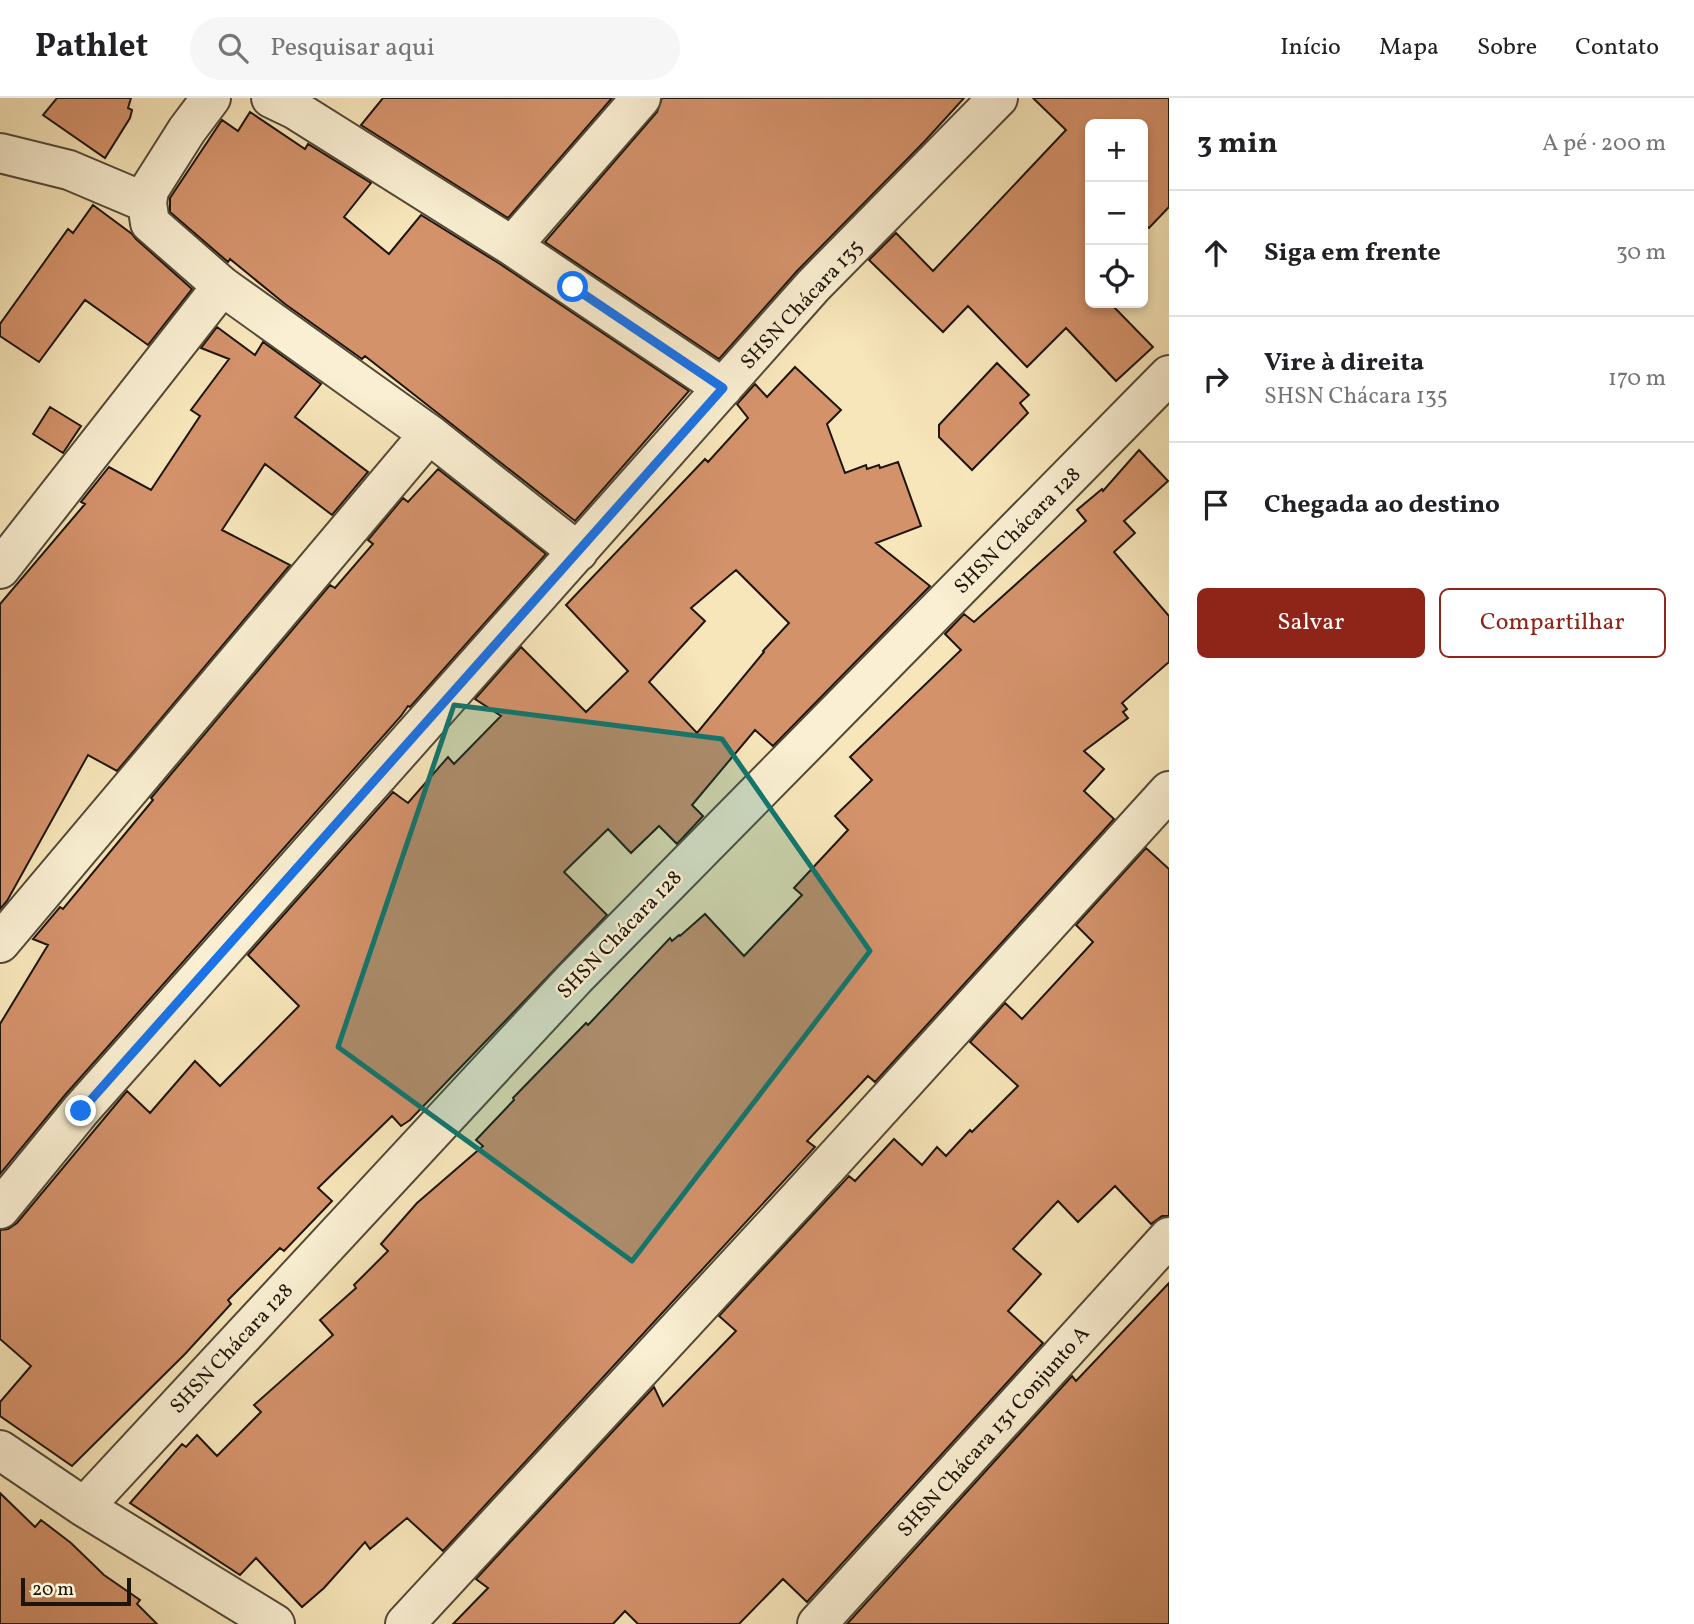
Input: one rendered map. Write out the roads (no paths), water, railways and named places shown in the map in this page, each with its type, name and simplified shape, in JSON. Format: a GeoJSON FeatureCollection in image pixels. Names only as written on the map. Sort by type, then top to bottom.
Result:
{"type":"FeatureCollection","features":[{"type":"Feature","properties":{"kind":"street"},"geometry":{"type":"LineString","coordinates":[[211,98],[181,114],[149,190],[147,204],[150,223],[222,286],[429,434],[578,552]]}},
{"type":"Feature","properties":{"kind":"street"},"geometry":{"type":"LineString","coordinates":[[512,247],[640,98]]}},
{"type":"Feature","properties":{"kind":"street","name":"SHSN Chácara 135"},"geometry":{"type":"LineString","coordinates":[[0,1209],[81,1111],[813,286],[998,98]]}},
{"type":"Feature","properties":{"kind":"street"},"geometry":{"type":"LineString","coordinates":[[289,102],[723,388]]}},
{"type":"Feature","properties":{"kind":"street"},"geometry":{"type":"LineString","coordinates":[[0,153],[69,170],[147,204]]}},
{"type":"Feature","properties":{"kind":"street"},"geometry":{"type":"LineString","coordinates":[[0,569],[222,286]]}},
{"type":"Feature","properties":{"kind":"street","name":"SHSN Chácara 128"},"geometry":{"type":"LineString","coordinates":[[84,1507],[575,978],[1169,375]]}},
{"type":"Feature","properties":{"kind":"street"},"geometry":{"type":"LineString","coordinates":[[0,943],[429,434]]}},
{"type":"Feature","properties":{"kind":"street"},"geometry":{"type":"LineString","coordinates":[[405,1624],[827,1167],[1169,791]]}},
{"type":"Feature","properties":{"kind":"street","name":"SHSN Chácara 131 Conjunto A"},"geometry":{"type":"LineString","coordinates":[[817,1624],[1169,1237]]}},
{"type":"Feature","properties":{"kind":"street"},"geometry":{"type":"LineString","coordinates":[[0,1450],[84,1507],[275,1624]]}}]}
